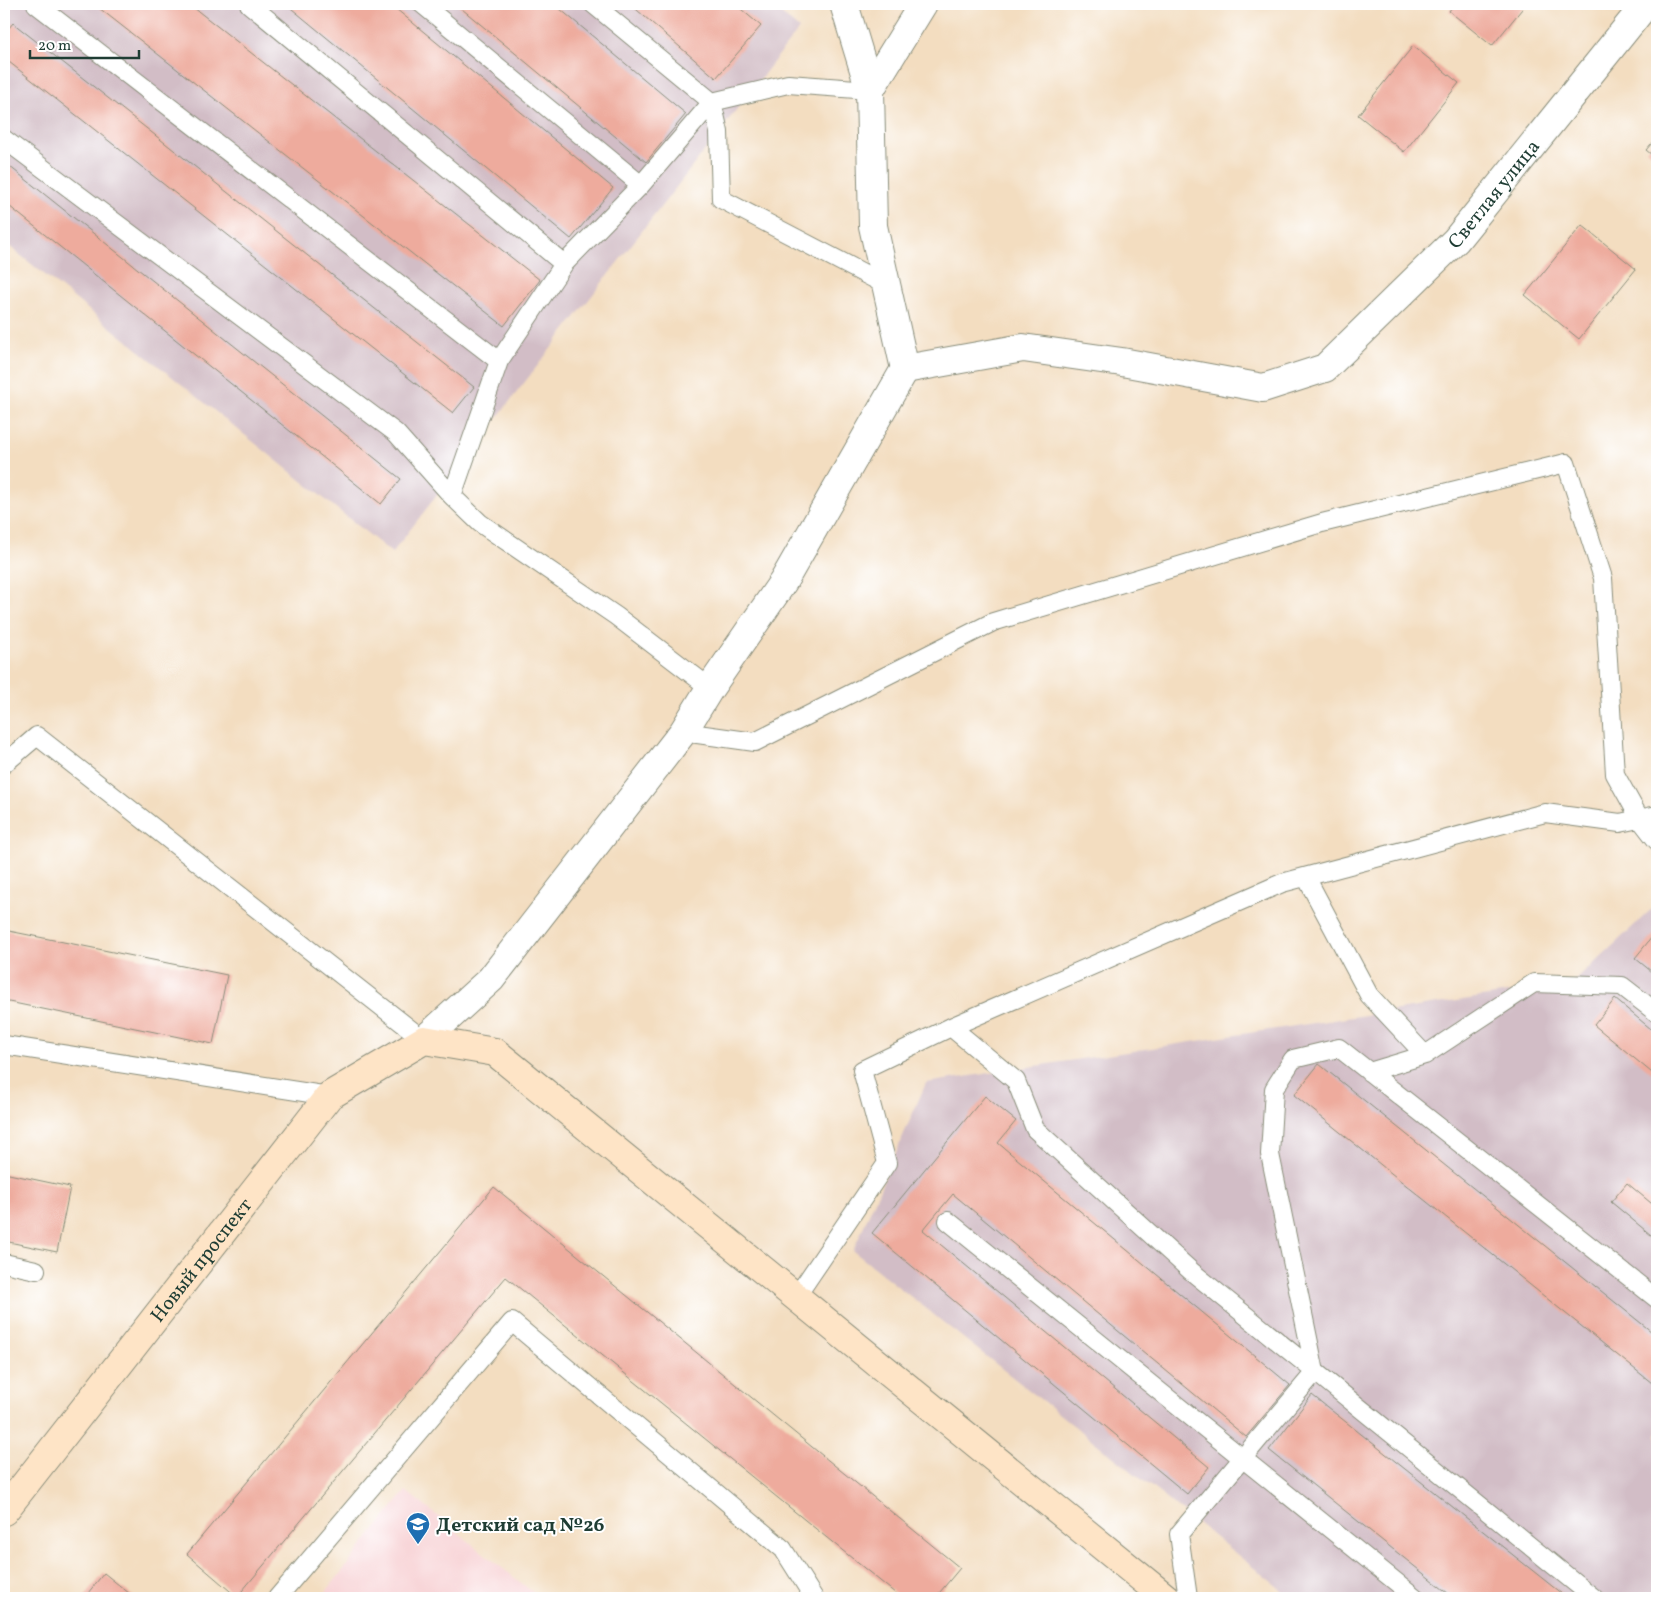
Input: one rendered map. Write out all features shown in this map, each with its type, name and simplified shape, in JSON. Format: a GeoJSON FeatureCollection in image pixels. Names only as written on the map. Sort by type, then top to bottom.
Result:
{"type":"FeatureCollection","features":[{"type":"Feature","properties":{"kind":"street"},"geometry":{"type":"LineString","coordinates":[[424,1040],[491,979],[683,732],[710,688],[783,582],[905,369],[873,226],[870,90],[844,4]]}},
{"type":"Feature","properties":{"kind":"street"},"geometry":{"type":"LineString","coordinates":[[870,90],[923,4]]}},
{"type":"Feature","properties":{"kind":"street","name":"Светлая улица"},"geometry":{"type":"LineString","coordinates":[[905,369],[1023,348],[1122,362],[1263,388],[1325,368],[1456,240],[1646,4]]}},
{"type":"Feature","properties":{"kind":"street"},"geometry":{"type":"LineString","coordinates":[[424,1040],[495,1052],[1166,1598]]}},
{"type":"Feature","properties":{"kind":"street","name":"Новый проспект"},"geometry":{"type":"LineString","coordinates":[[4,1511],[329,1096],[424,1040]]}},
{"type":"Feature","properties":{"kind":"lane"},"geometry":{"type":"LineString","coordinates":[[36,4],[499,361]]}},
{"type":"Feature","properties":{"kind":"lane"},"geometry":{"type":"LineString","coordinates":[[249,4],[564,264]]}},
{"type":"Feature","properties":{"kind":"lane"},"geometry":{"type":"LineString","coordinates":[[422,4],[641,185]]}},
{"type":"Feature","properties":{"kind":"lane"},"geometry":{"type":"LineString","coordinates":[[593,4],[712,102],[720,132],[721,200],[886,285]]}},
{"type":"Feature","properties":{"kind":"lane"},"geometry":{"type":"LineString","coordinates":[[452,496],[499,361],[564,264],[641,185],[712,102],[788,84],[870,90]]}},
{"type":"Feature","properties":{"kind":"lane"},"geometry":{"type":"LineString","coordinates":[[4,139],[396,433],[452,496],[480,523],[616,616],[710,688]]}},
{"type":"Feature","properties":{"kind":"lane"},"geometry":{"type":"LineString","coordinates":[[683,732],[754,742],[993,622],[1322,523],[1566,463],[1603,578],[1616,774],[1640,819],[1657,841]]}},
{"type":"Feature","properties":{"kind":"lane"},"geometry":{"type":"LineString","coordinates":[[4,764],[37,736],[424,1040]]}},
{"type":"Feature","properties":{"kind":"lane"},"geometry":{"type":"LineString","coordinates":[[796,1297],[887,1163],[862,1070],[951,1027],[1282,883],[1544,813],[1620,823],[1657,815]]}},
{"type":"Feature","properties":{"kind":"lane"},"geometry":{"type":"LineString","coordinates":[[1306,877],[1369,995],[1425,1055]]}},
{"type":"Feature","properties":{"kind":"lane"},"geometry":{"type":"LineString","coordinates":[[1369,1072],[1425,1055],[1534,983],[1622,986],[1657,1013]]}},
{"type":"Feature","properties":{"kind":"lane"},"geometry":{"type":"LineString","coordinates":[[951,1027],[1016,1081],[1035,1129],[1191,1271],[1594,1598]]}},
{"type":"Feature","properties":{"kind":"lane"},"geometry":{"type":"LineString","coordinates":[[4,1045],[329,1096]]}},
{"type":"Feature","properties":{"kind":"lane"},"geometry":{"type":"LineString","coordinates":[[1315,1372],[1270,1154],[1274,1089],[1293,1059],[1339,1048],[1657,1299]]}},
{"type":"Feature","properties":{"kind":"lane"},"geometry":{"type":"LineString","coordinates":[[948,1221],[1416,1598]]}},
{"type":"Feature","properties":{"kind":"lane"},"geometry":{"type":"LineString","coordinates":[[4,1263],[36,1270]]}},
{"type":"Feature","properties":{"kind":"lane"},"geometry":{"type":"LineString","coordinates":[[277,1598],[512,1322],[783,1549],[814,1598]]}},
{"type":"Feature","properties":{"kind":"lane"},"geometry":{"type":"LineString","coordinates":[[1188,1598],[1179,1534],[1315,1372]]}},
{"type":"Feature","properties":{"kind":"shaded area"},"geometry":{"type":"Polygon","coordinates":[[[4,4],[770,4],[799,29],[392,553],[4,242],[4,4]]]}},
{"type":"Feature","properties":{"kind":"shaded area"},"geometry":{"type":"Polygon","coordinates":[[[1657,904],[1657,1598],[1292,1598],[853,1251],[926,1083],[1573,983],[1657,904]]]}},
{"type":"Feature","properties":{"kind":"shaded area","name":"Детский сад №26"},"geometry":{"type":"Polygon","coordinates":[[[406,1491],[540,1598],[321,1598],[406,1491]]]}},
{"type":"Feature","properties":{"kind":"building"},"geometry":{"type":"Polygon","coordinates":[[[94,4],[189,4],[540,280],[504,326],[94,4]]]}},
{"type":"Feature","properties":{"kind":"building"},"geometry":{"type":"Polygon","coordinates":[[[286,4],[390,4],[613,188],[571,239],[286,4]]]}},
{"type":"Feature","properties":{"kind":"building"},"geometry":{"type":"Polygon","coordinates":[[[456,4],[554,4],[686,114],[646,162],[456,4]]]}},
{"type":"Feature","properties":{"kind":"building"},"geometry":{"type":"Polygon","coordinates":[[[630,4],[735,4],[761,26],[716,78],[630,4]]]}},
{"type":"Feature","properties":{"kind":"building"},"geometry":{"type":"Polygon","coordinates":[[[1454,4],[1526,4],[1492,46],[1449,11],[1454,4]]]}},
{"type":"Feature","properties":{"kind":"building"},"geometry":{"type":"Polygon","coordinates":[[[13,23],[474,387],[453,413],[4,58],[4,34],[13,23]]]}},
{"type":"Feature","properties":{"kind":"building"},"geometry":{"type":"Polygon","coordinates":[[[1413,46],[1459,83],[1404,152],[1358,115],[1413,46]]]}},
{"type":"Feature","properties":{"kind":"building"},"geometry":{"type":"Polygon","coordinates":[[[1657,137],[1657,159],[1646,150],[1657,137]]]}},
{"type":"Feature","properties":{"kind":"building"},"geometry":{"type":"Polygon","coordinates":[[[4,162],[401,479],[381,504],[4,202],[4,162]]]}},
{"type":"Feature","properties":{"kind":"building"},"geometry":{"type":"Polygon","coordinates":[[[1582,225],[1636,269],[1579,339],[1525,295],[1582,225]]]}},
{"type":"Feature","properties":{"kind":"building"},"geometry":{"type":"Polygon","coordinates":[[[4,930],[227,975],[213,1044],[4,1001],[4,930]]]}},
{"type":"Feature","properties":{"kind":"building"},"geometry":{"type":"Polygon","coordinates":[[[1657,931],[1657,976],[1635,958],[1657,931]]]}},
{"type":"Feature","properties":{"kind":"building"},"geometry":{"type":"Polygon","coordinates":[[[1615,999],[1657,1034],[1657,1077],[1594,1025],[1615,999]]]}},
{"type":"Feature","properties":{"kind":"building"},"geometry":{"type":"Polygon","coordinates":[[[1319,1064],[1657,1336],[1657,1387],[1294,1095],[1319,1064]]]}},
{"type":"Feature","properties":{"kind":"building"},"geometry":{"type":"Polygon","coordinates":[[[985,1096],[1016,1121],[998,1143],[1290,1385],[1246,1437],[953,1194],[923,1230],[1209,1467],[1187,1494],[872,1233],[985,1096]]]}},
{"type":"Feature","properties":{"kind":"building"},"geometry":{"type":"Polygon","coordinates":[[[4,1173],[70,1187],[57,1252],[4,1241],[4,1173]]]}},
{"type":"Feature","properties":{"kind":"building"},"geometry":{"type":"Polygon","coordinates":[[[1627,1183],[1657,1208],[1657,1240],[1611,1202],[1627,1183]]]}},
{"type":"Feature","properties":{"kind":"building"},"geometry":{"type":"Polygon","coordinates":[[[494,1187],[960,1568],[935,1598],[901,1598],[506,1277],[237,1597],[187,1554],[494,1187]]]}},
{"type":"Feature","properties":{"kind":"building"},"geometry":{"type":"Polygon","coordinates":[[[1312,1395],[1567,1598],[1454,1598],[1269,1450],[1312,1395]]]}},
{"type":"Feature","properties":{"kind":"building"},"geometry":{"type":"Polygon","coordinates":[[[104,1573],[135,1598],[84,1598],[104,1573]]]}},
{"type":"Feature","properties":{"kind":"place","name":"Детский сад №26"},"geometry":{"type":"Point","coordinates":[418,1545]}}]}
